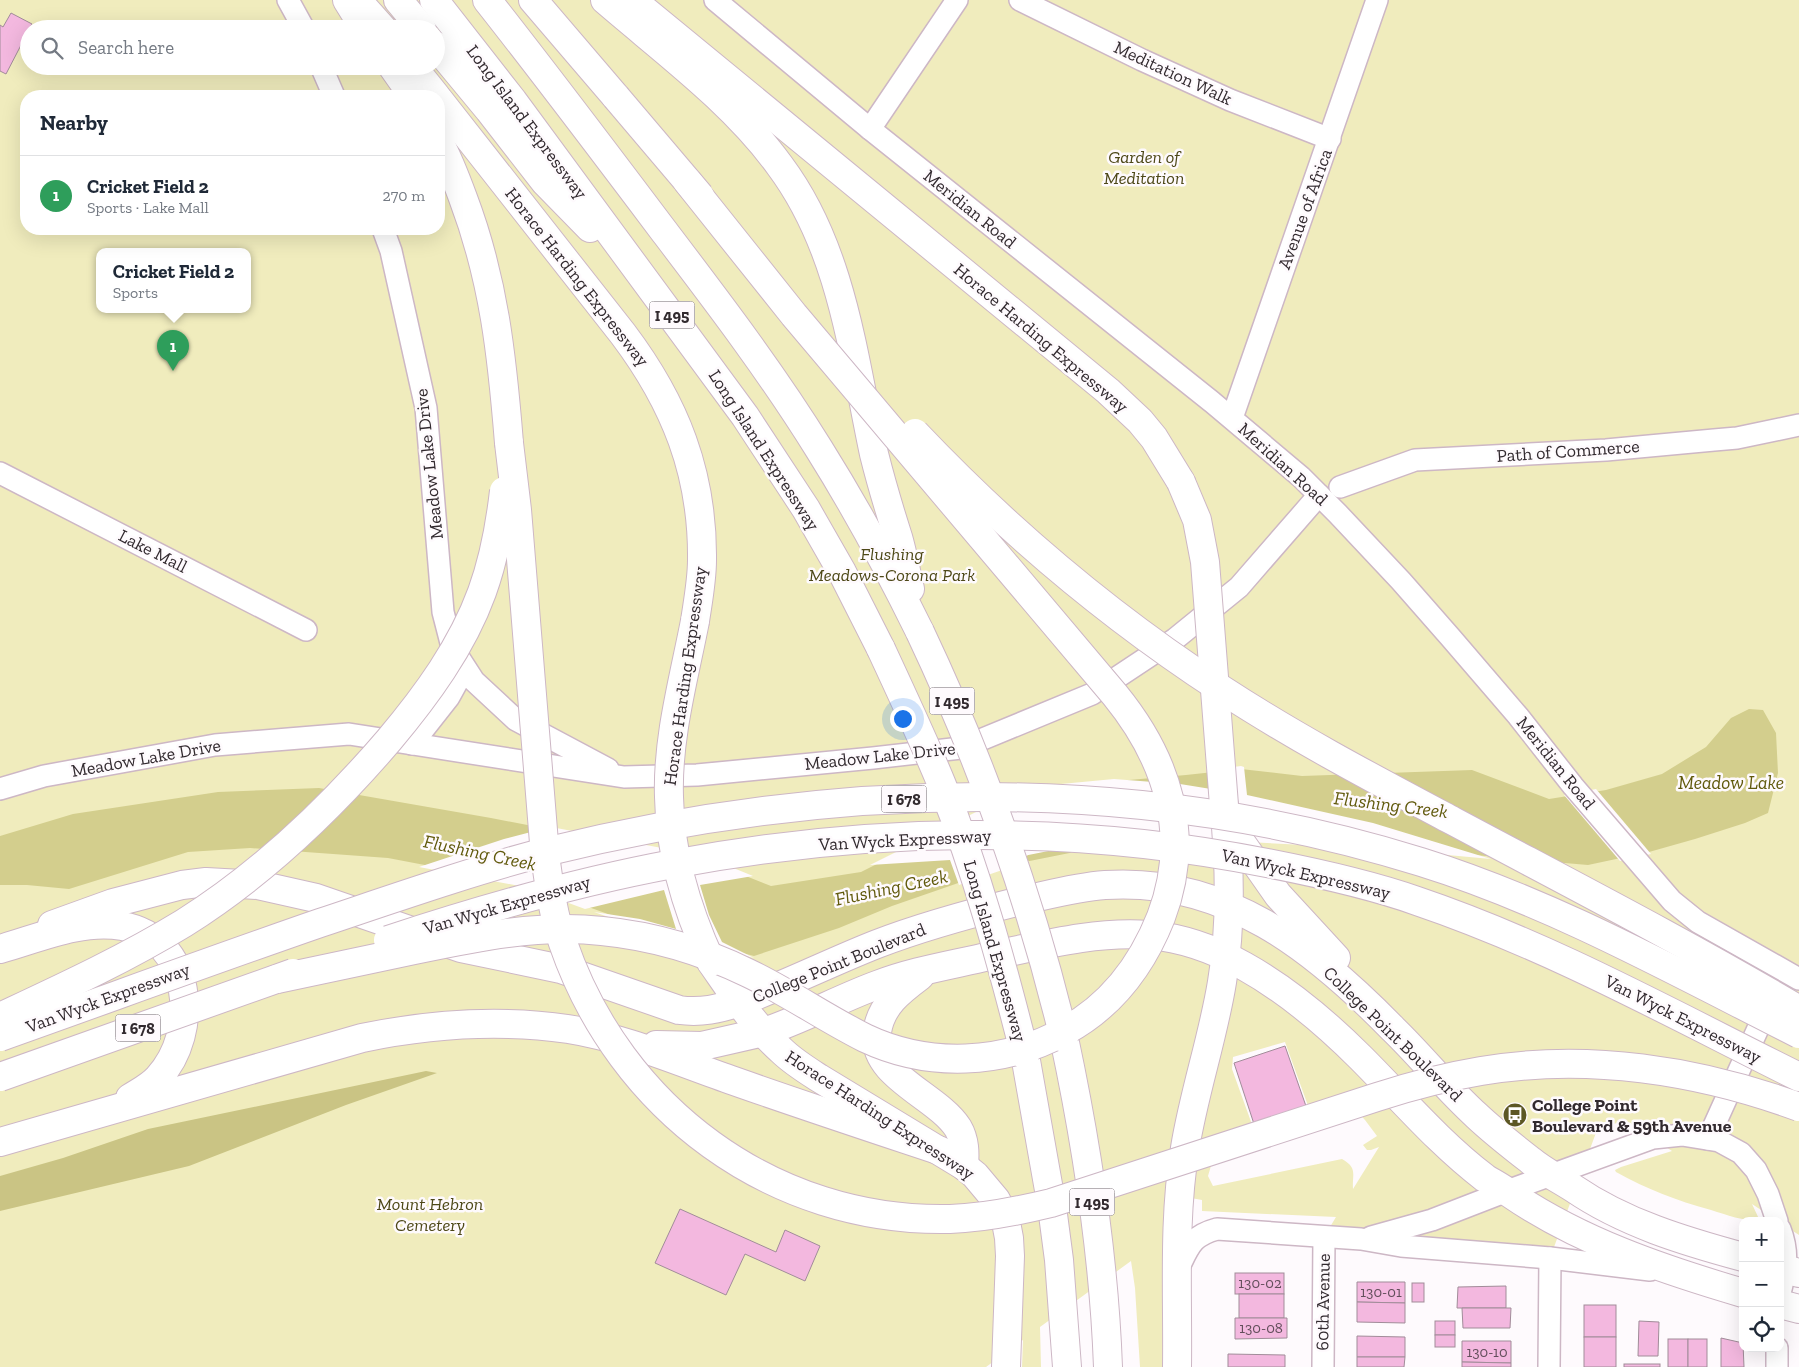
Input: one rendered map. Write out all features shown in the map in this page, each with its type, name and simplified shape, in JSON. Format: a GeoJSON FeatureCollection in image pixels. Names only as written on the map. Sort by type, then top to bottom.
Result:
{"type":"FeatureCollection","features":[{"type":"Feature","properties":{"kind":"main road"},"geometry":{"type":"LineString","coordinates":[[347,0],[359,20]]}},
{"type":"Feature","properties":{"kind":"main road"},"geometry":{"type":"LineString","coordinates":[[358,0],[375,20]]}},
{"type":"Feature","properties":{"kind":"main road"},"geometry":{"type":"LineString","coordinates":[[398,0],[415,20]]}},
{"type":"Feature","properties":{"kind":"main road","name":"Long Island Expressway"},"geometry":{"type":"LineString","coordinates":[[434,0],[513,101],[740,409],[806,509],[842,572],[882,649],[942,785],[958,828],[1000,959],[1024,1055],[1052,1207],[1060,1269],[1067,1367]]}},
{"type":"Feature","properties":{"kind":"main road","name":"I 495"},"geometry":{"type":"LineString","coordinates":[[487,0],[680,253],[776,384],[819,448],[887,566],[956,710],[1006,838],[1039,942],[1064,1038],[1079,1114],[1095,1219],[1103,1291],[1108,1367]]}},
{"type":"Feature","properties":{"kind":"main road"},"geometry":{"type":"LineString","coordinates":[[277,979],[493,935],[554,929],[600,930],[652,938],[699,952],[747,972],[865,1038],[883,1045],[921,1056],[960,1059],[986,1057],[1018,1051],[1043,1042],[1074,1026],[1091,1014],[1120,987],[1134,970],[1156,930],[1168,892],[1172,870],[1174,834],[1172,808],[1152,750],[1142,731],[1119,701],[794,315],[687,181],[533,0]]}},
{"type":"Feature","properties":{"kind":"main road"},"geometry":{"type":"LineString","coordinates":[[605,0],[703,84],[744,125],[780,165],[808,210],[820,234],[837,283],[880,479],[898,539],[920,632]]}},
{"type":"Feature","properties":{"kind":"main road","name":"Horace Harding Expressway"},"geometry":{"type":"LineString","coordinates":[[632,0],[1108,391],[1140,421],[1154,438],[1181,482],[1196,520],[1205,562],[1224,805],[1235,844]]}},
{"type":"Feature","properties":{"kind":"main road"},"geometry":{"type":"LineString","coordinates":[[445,57],[545,182],[661,300]]}},
{"type":"Feature","properties":{"kind":"main road"},"geometry":{"type":"LineString","coordinates":[[398,75],[409,90]]}},
{"type":"Feature","properties":{"kind":"main road"},"geometry":{"type":"LineString","coordinates":[[419,75],[431,90]]}},
{"type":"Feature","properties":{"kind":"main road","name":"Horace Harding Expressway"},"geometry":{"type":"LineString","coordinates":[[445,108],[639,355],[666,399],[685,448],[693,474],[698,503],[702,561],[695,621],[672,744],[669,771],[669,804],[679,877],[687,906],[711,962],[739,1002],[764,1032],[780,1050],[798,1065],[941,1151],[964,1166],[987,1187],[1005,1217],[1009,1238],[1010,1266],[1006,1367]]}},
{"type":"Feature","properties":{"kind":"main road"},"geometry":{"type":"LineString","coordinates":[[445,156],[469,214],[493,302],[503,370],[517,510],[545,855],[549,883],[562,941],[581,988],[615,1048],[655,1096],[696,1133],[741,1164],[792,1190],[820,1200],[872,1212],[942,1219],[1002,1214],[1065,1198],[1429,1081],[1481,1071],[1538,1064],[1595,1064],[1679,1074],[1735,1087],[1799,1107]]}},
{"type":"Feature","properties":{"kind":"main road"},"geometry":{"type":"LineString","coordinates":[[687,181],[941,460],[1044,557],[1116,615],[1221,689],[1295,735],[1799,1010]]}},
{"type":"Feature","properties":{"kind":"main road"},"geometry":{"type":"LineString","coordinates":[[0,1017],[131,953],[170,931],[206,907],[250,875],[302,832],[370,763],[403,723],[448,660],[482,593],[498,539],[509,442]]}},
{"type":"Feature","properties":{"kind":"main road","name":"Van Wyck Expressway"},"geometry":{"type":"LineString","coordinates":[[0,1037],[386,901],[542,853],[669,825],[750,813],[870,801],[984,796],[1074,798],[1180,809],[1321,834],[1393,853],[1457,874],[1551,912],[1799,1034]]}},
{"type":"Feature","properties":{"kind":"main road","name":"Van Wyck Expressway"},"geometry":{"type":"LineString","coordinates":[[0,1078],[387,940],[502,904],[595,880],[676,863],[774,849],[882,838],[984,834],[1141,842],[1313,872],[1414,900],[1506,934],[1566,961],[1799,1077]]}},
{"type":"Feature","properties":{"kind":"main road"},"geometry":{"type":"LineString","coordinates":[[1177,1367],[1177,1220],[1180,1186],[1185,1148],[1219,999],[1226,956],[1235,844]]}},
{"type":"Feature","properties":{"kind":"main road"},"geometry":{"type":"LineString","coordinates":[[1235,844],[1290,910],[1380,1002],[1393,1028]]}},
{"type":"Feature","properties":{"kind":"main road","name":"College Point Boulevard"},"geometry":{"type":"LineString","coordinates":[[0,948],[64,920],[137,896],[182,885],[206,882],[231,882],[286,890],[316,898],[461,948],[561,969],[679,1010],[694,1012],[708,1011],[739,1002],[907,933],[1008,904],[1103,885],[1146,886],[1198,894],[1230,906],[1276,930],[1319,961],[1393,1028],[1477,1116],[1532,1163],[1602,1205],[1647,1226],[1739,1257]]}},
{"type":"Feature","properties":{"kind":"main road"},"geometry":{"type":"LineString","coordinates":[[0,948],[90,924],[123,926],[138,930],[152,937],[172,960],[180,977],[185,1013],[183,1032],[169,1064],[157,1079],[127,1099],[63,1123]]}},
{"type":"Feature","properties":{"kind":"main road","name":"College Point Boulevard"},"geometry":{"type":"LineString","coordinates":[[620,1041],[642,1044],[702,1046],[764,1032],[805,1017],[879,984],[930,970],[1064,940],[1109,935],[1148,935],[1197,943],[1226,956],[1272,983],[1320,1019],[1449,1147],[1488,1180],[1507,1191],[1525,1205],[1552,1221],[1598,1242],[1676,1273],[1739,1292]]}},
{"type":"Feature","properties":{"kind":"main road"},"geometry":{"type":"LineString","coordinates":[[930,970],[900,990],[892,999],[882,1013],[876,1041],[879,1053],[885,1063],[942,1110],[955,1125],[963,1142],[964,1166]]}},
{"type":"Feature","properties":{"kind":"main road"},"geometry":{"type":"LineString","coordinates":[[0,1142],[372,1036],[418,1027],[467,1024],[522,1024],[568,1029],[620,1041],[941,1151]]}},
{"type":"Feature","properties":{"kind":"main road"},"geometry":{"type":"LineString","coordinates":[[1784,1305],[1799,1309]]}},
{"type":"Feature","properties":{"kind":"street"},"geometry":{"type":"LineString","coordinates":[[288,0],[299,20]]}},
{"type":"Feature","properties":{"kind":"street","name":"Meridian Road"},"geometry":{"type":"LineString","coordinates":[[715,0],[870,129],[1232,418],[1319,495],[1401,581],[1451,638],[1518,716],[1573,786],[1672,901],[1698,922],[1791,975]]}},
{"type":"Feature","properties":{"kind":"street"},"geometry":{"type":"LineString","coordinates":[[870,129],[957,0]]}},
{"type":"Feature","properties":{"kind":"street","name":"Meditation Walk"},"geometry":{"type":"LineString","coordinates":[[1020,0],[1142,60],[1221,96],[1330,139]]}},
{"type":"Feature","properties":{"kind":"street","name":"Avenue of Africa"},"geometry":{"type":"LineString","coordinates":[[1232,418],[1377,0]]}},
{"type":"Feature","properties":{"kind":"street"},"geometry":{"type":"LineString","coordinates":[[325,75],[331,90]]}},
{"type":"Feature","properties":{"kind":"street","name":"Meadow Lake Drive"},"geometry":{"type":"LineString","coordinates":[[385,235],[391,251],[426,408],[443,612],[452,647],[474,681],[516,720],[624,777]]}},
{"type":"Feature","properties":{"kind":"street","name":"Path of Commerce"},"geometry":{"type":"LineString","coordinates":[[1340,487],[1415,460],[1606,450],[1737,438],[1799,426]]}},
{"type":"Feature","properties":{"kind":"street","name":"Lake Mall"},"geometry":{"type":"LineString","coordinates":[[0,473],[306,630]]}},
{"type":"Feature","properties":{"kind":"street","name":"Meadow Lake Drive"},"geometry":{"type":"LineString","coordinates":[[0,789],[44,776],[215,744],[349,734],[624,777],[697,775],[961,748],[1092,694],[1175,639],[1239,587],[1319,495]]}},
{"type":"Feature","properties":{"kind":"street"},"geometry":{"type":"LineString","coordinates":[[412,744],[449,697],[465,668]]}},
{"type":"Feature","properties":{"kind":"street"},"geometry":{"type":"LineString","coordinates":[[1708,1139],[1791,975]]}},
{"type":"Feature","properties":{"kind":"street"},"geometry":{"type":"LineString","coordinates":[[1361,1239],[1387,1234],[1432,1220],[1653,1138],[1682,1135],[1719,1141],[1741,1154],[1756,1170],[1768,1194],[1776,1217]]}},
{"type":"Feature","properties":{"kind":"street","name":"College Point Boulevard"},"geometry":{"type":"LineString","coordinates":[[1178,1270],[1190,1246],[1198,1236],[1217,1229],[1361,1239],[1401,1246],[1550,1258],[1676,1273]]}},
{"type":"Feature","properties":{"kind":"street","name":"60th Avenue"},"geometry":{"type":"LineString","coordinates":[[1323,1367],[1324,1237]]}},
{"type":"Feature","properties":{"kind":"street"},"geometry":{"type":"LineString","coordinates":[[1784,1249],[1786,1276]]}},
{"type":"Feature","properties":{"kind":"street"},"geometry":{"type":"LineString","coordinates":[[1549,1367],[1550,1258]]}},
{"type":"Feature","properties":{"kind":"street"},"geometry":{"type":"LineString","coordinates":[[1777,1352],[1777,1367]]}},
{"type":"Feature","properties":{"kind":"green space","name":"Flushing Meadows-Corona Park"},"geometry":{"type":"Polygon","coordinates":[[[0,0],[1799,0],[1799,1235],[1784,1225],[1784,1217],[1772,1217],[1752,1204],[1758,1217],[1739,1218],[1662,1194],[1616,1172],[1615,1170],[1621,1167],[1672,1151],[1625,1120],[1597,1130],[1550,1258],[1324,1237],[1336,1217],[1202,1211],[1202,1200],[1191,1198],[1198,1046],[1165,1367],[1140,1367],[1135,1288],[1131,1261],[1040,1327],[1041,1367],[1022,1367],[1023,1340],[986,1367],[0,1367],[0,0]],[[1285,1042],[1233,1057],[1232,1069],[1254,1130],[1218,1142],[1208,1176],[1213,1186],[1342,1159],[1352,1168],[1353,1189],[1379,1147],[1367,1150],[1363,1145],[1377,1136],[1347,1101],[1311,1114],[1285,1042]]]}},
{"type":"Feature","properties":{"kind":"shaded area"},"geometry":{"type":"Polygon","coordinates":[[[426,1071],[437,1073],[346,1105],[189,1166],[0,1211],[0,1176],[63,1158],[148,1129],[426,1071]]]}},
{"type":"Feature","properties":{"kind":"water","name":"Meadow Lake"},"geometry":{"type":"Polygon","coordinates":[[[1749,709],[1763,710],[1776,733],[1778,773],[1768,813],[1745,823],[1649,852],[1588,865],[1383,847],[1128,834],[1030,858],[892,906],[839,928],[754,956],[652,930],[525,884],[388,858],[250,848],[188,852],[69,889],[27,885],[0,885],[0,836],[73,814],[218,792],[319,788],[491,818],[703,859],[771,886],[861,872],[1004,800],[1061,786],[1241,769],[1302,776],[1472,770],[1549,799],[1606,790],[1662,774],[1706,747],[1731,718],[1749,709]]]}},
{"type":"Feature","properties":{"kind":"pier"},"geometry":{"type":"Polygon","coordinates":[[[1244,767],[1247,795],[1373,823],[1491,859],[1382,849],[1128,836],[1031,860],[959,885],[950,860],[870,865],[1004,798],[1061,784],[1114,779],[1153,782],[1152,776],[1177,774],[1180,784],[1211,789],[1210,770],[1244,767]]]}},
{"type":"Feature","properties":{"kind":"pier"},"geometry":{"type":"Polygon","coordinates":[[[1596,789],[1651,854],[1620,861],[1564,795],[1596,789]]]}},
{"type":"Feature","properties":{"kind":"pier"},"geometry":{"type":"Polygon","coordinates":[[[530,823],[704,856],[753,876],[700,885],[709,915],[722,942],[754,958],[652,932],[594,912],[640,919],[676,929],[664,890],[585,909],[525,887],[419,867],[531,832],[530,823]]]}},
{"type":"Feature","properties":{"kind":"building"},"geometry":{"type":"Polygon","coordinates":[[[11,13],[24,20],[20,20],[20,47],[6,74],[0,71],[0,25],[3,27],[11,13]]]}},
{"type":"Feature","properties":{"kind":"building"},"geometry":{"type":"Polygon","coordinates":[[[1285,1046],[1307,1109],[1255,1127],[1234,1063],[1285,1046]]]}},
{"type":"Feature","properties":{"kind":"building"},"geometry":{"type":"Polygon","coordinates":[[[680,1209],[776,1252],[785,1230],[820,1246],[805,1281],[745,1254],[726,1295],[655,1263],[680,1209]]]}},
{"type":"Feature","properties":{"kind":"building"},"geometry":{"type":"Polygon","coordinates":[[[1235,1273],[1284,1273],[1284,1294],[1235,1294],[1235,1273]]]}},
{"type":"Feature","properties":{"kind":"building"},"geometry":{"type":"Polygon","coordinates":[[[1357,1282],[1405,1282],[1405,1303],[1357,1302],[1357,1282]]]}},
{"type":"Feature","properties":{"kind":"building"},"geometry":{"type":"Polygon","coordinates":[[[1412,1283],[1424,1283],[1424,1302],[1412,1302],[1412,1283]]]}},
{"type":"Feature","properties":{"kind":"building"},"geometry":{"type":"Polygon","coordinates":[[[1506,1286],[1506,1308],[1457,1308],[1458,1287],[1506,1286]]]}},
{"type":"Feature","properties":{"kind":"building"},"geometry":{"type":"Polygon","coordinates":[[[1239,1294],[1284,1294],[1284,1318],[1239,1318],[1239,1294]]]}},
{"type":"Feature","properties":{"kind":"building"},"geometry":{"type":"Polygon","coordinates":[[[1357,1302],[1405,1303],[1405,1323],[1357,1322],[1357,1302]]]}},
{"type":"Feature","properties":{"kind":"building"},"geometry":{"type":"Polygon","coordinates":[[[1584,1305],[1616,1305],[1616,1337],[1584,1337],[1584,1305]]]}},
{"type":"Feature","properties":{"kind":"building"},"geometry":{"type":"Polygon","coordinates":[[[1462,1308],[1511,1308],[1510,1328],[1463,1328],[1462,1308]]]}},
{"type":"Feature","properties":{"kind":"building"},"geometry":{"type":"Polygon","coordinates":[[[1235,1318],[1287,1318],[1287,1338],[1235,1339],[1235,1318]]]}},
{"type":"Feature","properties":{"kind":"building"},"geometry":{"type":"Polygon","coordinates":[[[1435,1321],[1455,1321],[1455,1335],[1435,1335],[1435,1321]]]}},
{"type":"Feature","properties":{"kind":"building"},"geometry":{"type":"Polygon","coordinates":[[[1639,1321],[1659,1322],[1658,1356],[1638,1356],[1639,1321]]]}},
{"type":"Feature","properties":{"kind":"building"},"geometry":{"type":"Polygon","coordinates":[[[1435,1335],[1455,1335],[1455,1347],[1435,1347],[1435,1335]]]}},
{"type":"Feature","properties":{"kind":"building"},"geometry":{"type":"Polygon","coordinates":[[[1357,1336],[1405,1337],[1405,1357],[1357,1357],[1357,1336]]]}},
{"type":"Feature","properties":{"kind":"building"},"geometry":{"type":"Polygon","coordinates":[[[1584,1337],[1616,1337],[1616,1367],[1584,1367],[1584,1337]]]}},
{"type":"Feature","properties":{"kind":"building"},"geometry":{"type":"Polygon","coordinates":[[[1721,1338],[1739,1342],[1739,1352],[1743,1352],[1744,1367],[1721,1367],[1721,1338]]]}},
{"type":"Feature","properties":{"kind":"building"},"geometry":{"type":"Polygon","coordinates":[[[1668,1339],[1688,1339],[1688,1367],[1668,1367],[1668,1339]]]}},
{"type":"Feature","properties":{"kind":"building"},"geometry":{"type":"Polygon","coordinates":[[[1688,1339],[1707,1339],[1707,1367],[1688,1367],[1688,1339]]]}},
{"type":"Feature","properties":{"kind":"building"},"geometry":{"type":"Polygon","coordinates":[[[1462,1341],[1511,1341],[1511,1363],[1462,1362],[1462,1341]]]}},
{"type":"Feature","properties":{"kind":"building"},"geometry":{"type":"Polygon","coordinates":[[[1228,1354],[1285,1355],[1285,1367],[1228,1367],[1228,1354]]]}},
{"type":"Feature","properties":{"kind":"building"},"geometry":{"type":"Polygon","coordinates":[[[1357,1357],[1405,1357],[1404,1367],[1357,1367],[1357,1357]]]}},
{"type":"Feature","properties":{"kind":"building"},"geometry":{"type":"Polygon","coordinates":[[[1462,1362],[1511,1363],[1511,1367],[1462,1367],[1462,1362]]]}},
{"type":"Feature","properties":{"kind":"building"},"geometry":{"type":"Polygon","coordinates":[[[1624,1364],[1660,1364],[1660,1367],[1624,1367],[1624,1364]]]}},
{"type":"Feature","properties":{"kind":"waterway","name":"Flushing Creek"},"geometry":{"type":"LineString","coordinates":[[1029,858],[1069,850]]}},
{"type":"Feature","properties":{"kind":"place","name":"Cricket Field 2"},"geometry":{"type":"Point","coordinates":[173,371]}},
{"type":"Feature","properties":{"kind":"place","name":"College Point Boulevard & 59th Avenue"},"geometry":{"type":"Point","coordinates":[1515,1115]}},
{"type":"Feature","properties":{"kind":"park label","name":"Garden of Meditation"},"geometry":{"type":"Point","coordinates":[1144,167]}},
{"type":"Feature","properties":{"kind":"park label","name":"Mount Hebron Cemetery"},"geometry":{"type":"Point","coordinates":[430,1214]}}]}
